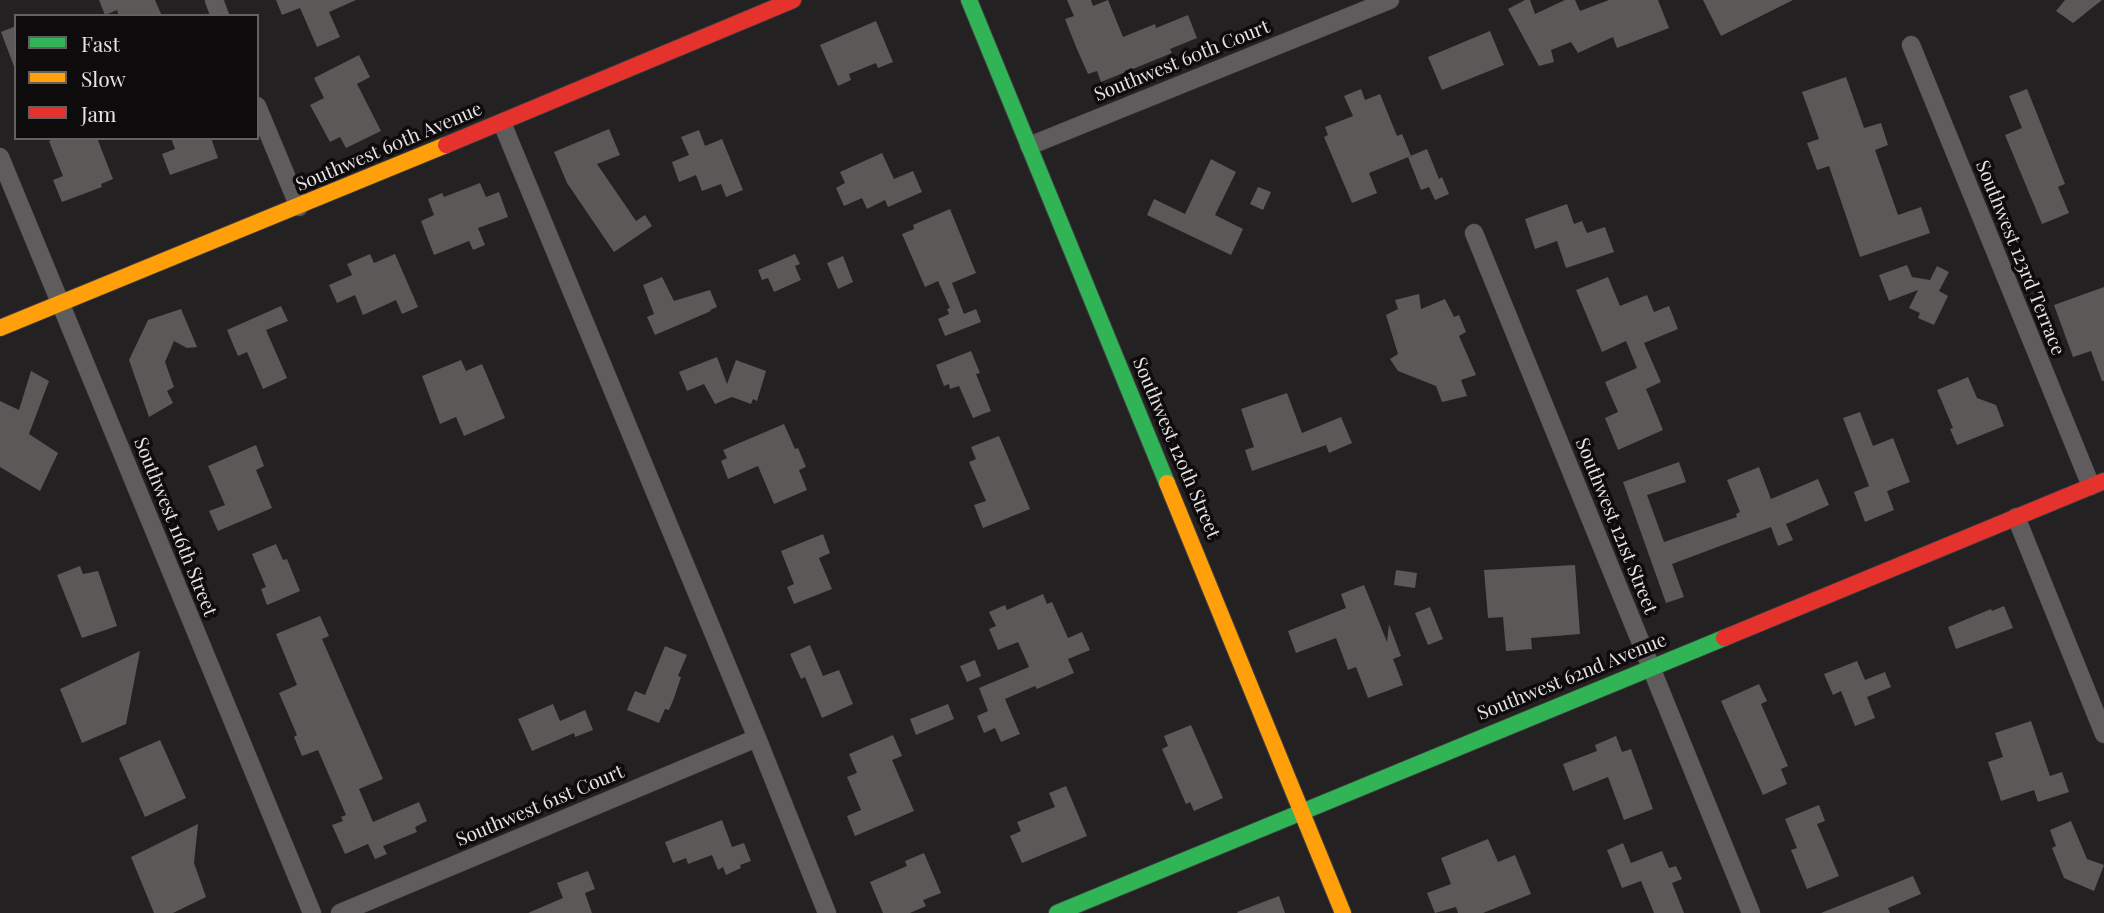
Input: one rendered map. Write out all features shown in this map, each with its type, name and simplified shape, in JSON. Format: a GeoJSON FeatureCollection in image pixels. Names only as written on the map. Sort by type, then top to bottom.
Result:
{"type":"FeatureCollection","features":[{"type":"Feature","properties":{"kind":"street","name":"Southwest 60th Avenue"},"geometry":{"type":"LineString","coordinates":[[0,328],[299,207],[793,0]]}},
{"type":"Feature","properties":{"kind":"street","name":"Southwest 120th Street"},"geometry":{"type":"LineString","coordinates":[[969,0],[1343,913]]}},
{"type":"Feature","properties":{"kind":"street","name":"Southwest 60th Court"},"geometry":{"type":"LineString","coordinates":[[1029,146],[1390,0]]}},
{"type":"Feature","properties":{"kind":"street","name":"Southwest 123rd Terrace"},"geometry":{"type":"LineString","coordinates":[[1911,45],[2098,484]]}},
{"type":"Feature","properties":{"kind":"street"},"geometry":{"type":"LineString","coordinates":[[259,111],[299,207]]}},
{"type":"Feature","properties":{"kind":"street"},"geometry":{"type":"LineString","coordinates":[[502,123],[827,913]]}},
{"type":"Feature","properties":{"kind":"street","name":"Southwest 116th Street"},"geometry":{"type":"LineString","coordinates":[[0,157],[312,913]]}},
{"type":"Feature","properties":{"kind":"street","name":"Southwest 121st Street"},"geometry":{"type":"LineString","coordinates":[[1474,233],[1751,913]]}},
{"type":"Feature","properties":{"kind":"street","name":"Southwest 62nd Avenue"},"geometry":{"type":"LineString","coordinates":[[1058,913],[1302,810],[2098,484]]}},
{"type":"Feature","properties":{"kind":"street"},"geometry":{"type":"LineString","coordinates":[[2016,517],[2104,734]]}},
{"type":"Feature","properties":{"kind":"street","name":"Southwest 61st Court"},"geometry":{"type":"LineString","coordinates":[[340,913],[757,738]]}},
{"type":"Feature","properties":{"kind":"building"},"geometry":{"type":"Polygon","coordinates":[[[99,0],[155,0],[161,14],[118,14],[117,10],[105,14],[99,0]]]}},
{"type":"Feature","properties":{"kind":"building"},"geometry":{"type":"Polygon","coordinates":[[[276,0],[356,0],[329,12],[340,37],[317,47],[300,8],[282,15],[276,0]]]}},
{"type":"Feature","properties":{"kind":"building"},"geometry":{"type":"Polygon","coordinates":[[[1067,0],[1091,0],[1093,6],[1108,0],[1123,37],[1188,15],[1197,38],[1170,49],[1172,53],[1101,82],[1097,71],[1088,74],[1076,47],[1065,19],[1074,16],[1067,0]]]}},
{"type":"Feature","properties":{"kind":"building"},"geometry":{"type":"Polygon","coordinates":[[[1530,0],[1535,14],[1565,0],[1575,0],[1580,11],[1609,0],[1658,0],[1669,28],[1617,48],[1613,37],[1578,53],[1571,42],[1551,50],[1554,62],[1539,66],[1508,9],[1530,0]]]}},
{"type":"Feature","properties":{"kind":"building"},"geometry":{"type":"Polygon","coordinates":[[[1703,0],[1793,0],[1721,36],[1703,0]]]}},
{"type":"Feature","properties":{"kind":"building"},"geometry":{"type":"Polygon","coordinates":[[[2065,0],[2102,0],[2073,23],[2056,11],[2065,0]]]}},
{"type":"Feature","properties":{"kind":"building"},"geometry":{"type":"Polygon","coordinates":[[[876,21],[893,62],[878,68],[876,63],[849,74],[851,80],[838,86],[820,45],[876,21]]]}},
{"type":"Feature","properties":{"kind":"building"},"geometry":{"type":"Polygon","coordinates":[[[14,27],[14,66],[1,32],[14,27]]]}},
{"type":"Feature","properties":{"kind":"building"},"geometry":{"type":"Polygon","coordinates":[[[1490,31],[1504,65],[1442,90],[1428,57],[1490,31]]]}},
{"type":"Feature","properties":{"kind":"building"},"geometry":{"type":"Polygon","coordinates":[[[359,55],[370,77],[357,84],[381,131],[346,148],[340,137],[330,142],[310,105],[324,98],[314,78],[359,55]]]}},
{"type":"Feature","properties":{"kind":"building"},"geometry":{"type":"Polygon","coordinates":[[[1846,77],[1864,128],[1881,123],[1888,145],[1875,150],[1898,215],[1921,207],[1930,233],[1860,257],[1829,166],[1817,170],[1807,143],[1819,139],[1802,92],[1846,77]]]}},
{"type":"Feature","properties":{"kind":"building"},"geometry":{"type":"Polygon","coordinates":[[[1361,89],[1365,100],[1380,94],[1397,136],[1402,134],[1411,156],[1369,173],[1377,193],[1352,203],[1324,137],[1328,135],[1325,127],[1353,116],[1344,96],[1361,89]]]}},
{"type":"Feature","properties":{"kind":"building"},"geometry":{"type":"Polygon","coordinates":[[[2027,89],[2065,184],[2058,187],[2069,213],[2042,224],[2005,135],[2022,128],[2009,96],[2027,89]]]}},
{"type":"Feature","properties":{"kind":"building"},"geometry":{"type":"Polygon","coordinates":[[[609,129],[620,155],[597,164],[636,221],[645,215],[652,226],[614,252],[567,183],[554,152],[609,129]]]}},
{"type":"Feature","properties":{"kind":"building"},"geometry":{"type":"Polygon","coordinates":[[[699,130],[705,146],[722,139],[743,190],[726,197],[721,184],[702,191],[696,175],[679,182],[672,162],[689,155],[681,137],[699,130]]]}},
{"type":"Feature","properties":{"kind":"building"},"geometry":{"type":"Polygon","coordinates":[[[98,140],[113,179],[101,184],[102,187],[62,202],[53,180],[63,176],[49,141],[98,140]]]}},
{"type":"Feature","properties":{"kind":"building"},"geometry":{"type":"Polygon","coordinates":[[[172,140],[212,140],[218,158],[170,175],[162,154],[175,149],[172,140]]]}},
{"type":"Feature","properties":{"kind":"building"},"geometry":{"type":"Polygon","coordinates":[[[1427,149],[1439,179],[1442,177],[1449,194],[1435,200],[1429,187],[1421,190],[1408,157],[1427,149]]]}},
{"type":"Feature","properties":{"kind":"building"},"geometry":{"type":"Polygon","coordinates":[[[882,153],[894,179],[913,171],[922,192],[888,207],[885,200],[867,209],[862,198],[844,206],[836,188],[845,183],[840,172],[882,153]]]}},
{"type":"Feature","properties":{"kind":"building"},"geometry":{"type":"Polygon","coordinates":[[[1211,159],[1236,172],[1215,215],[1243,229],[1231,255],[1147,215],[1154,199],[1185,214],[1211,159]]]}},
{"type":"Feature","properties":{"kind":"building"},"geometry":{"type":"Polygon","coordinates":[[[480,183],[486,197],[499,192],[508,217],[478,228],[485,245],[473,250],[469,241],[434,255],[421,221],[434,215],[428,199],[442,193],[444,197],[480,183]]]}},
{"type":"Feature","properties":{"kind":"building"},"geometry":{"type":"Polygon","coordinates":[[[1258,187],[1271,192],[1263,210],[1250,204],[1258,187]]]}},
{"type":"Feature","properties":{"kind":"building"},"geometry":{"type":"Polygon","coordinates":[[[1567,204],[1574,224],[1582,221],[1587,233],[1605,227],[1614,252],[1566,268],[1557,241],[1535,249],[1525,219],[1567,204]]]}},
{"type":"Feature","properties":{"kind":"building"},"geometry":{"type":"Polygon","coordinates":[[[950,209],[976,273],[952,283],[964,314],[976,309],[981,322],[945,336],[938,319],[949,314],[947,309],[950,308],[938,281],[925,287],[902,234],[914,229],[913,225],[950,209]]]}},
{"type":"Feature","properties":{"kind":"building"},"geometry":{"type":"Polygon","coordinates":[[[370,254],[374,263],[395,254],[418,307],[402,314],[396,300],[363,315],[355,295],[337,303],[329,285],[352,275],[347,264],[370,254]]]}},
{"type":"Feature","properties":{"kind":"building"},"geometry":{"type":"Polygon","coordinates":[[[795,254],[800,264],[795,266],[801,280],[774,292],[768,278],[762,280],[758,270],[795,254]]]}},
{"type":"Feature","properties":{"kind":"building"},"geometry":{"type":"Polygon","coordinates":[[[843,256],[853,282],[838,289],[827,263],[843,256]]]}},
{"type":"Feature","properties":{"kind":"building"},"geometry":{"type":"Polygon","coordinates":[[[1907,265],[1912,277],[1930,280],[1937,266],[1949,272],[1939,291],[1948,296],[1934,325],[1918,318],[1920,313],[1909,308],[1918,290],[1889,301],[1879,275],[1907,265]]]}},
{"type":"Feature","properties":{"kind":"building"},"geometry":{"type":"Polygon","coordinates":[[[662,277],[674,301],[710,290],[717,307],[655,335],[647,317],[654,314],[643,285],[662,277]]]}},
{"type":"Feature","properties":{"kind":"building"},"geometry":{"type":"Polygon","coordinates":[[[1608,277],[1620,306],[1647,295],[1654,312],[1669,306],[1678,329],[1644,343],[1661,382],[1646,389],[1663,430],[1618,450],[1605,418],[1618,412],[1605,382],[1637,368],[1626,341],[1602,352],[1576,290],[1608,277]]]}},
{"type":"Feature","properties":{"kind":"building"},"geometry":{"type":"Polygon","coordinates":[[[2104,287],[2102,381],[2091,351],[2073,357],[2054,305],[2104,287]]]}},
{"type":"Feature","properties":{"kind":"building"},"geometry":{"type":"Polygon","coordinates":[[[1419,294],[1421,309],[1445,299],[1454,317],[1459,315],[1466,332],[1459,336],[1476,375],[1461,380],[1467,396],[1442,402],[1436,386],[1398,371],[1390,359],[1398,354],[1386,315],[1398,309],[1395,300],[1419,294]]]}},
{"type":"Feature","properties":{"kind":"building"},"geometry":{"type":"Polygon","coordinates":[[[281,306],[288,321],[266,330],[287,378],[263,389],[247,352],[238,356],[227,330],[281,306]]]}},
{"type":"Feature","properties":{"kind":"building"},"geometry":{"type":"Polygon","coordinates":[[[181,309],[197,347],[187,348],[174,341],[165,362],[174,387],[167,391],[173,403],[149,417],[129,360],[148,320],[181,309]]]}},
{"type":"Feature","properties":{"kind":"building"},"geometry":{"type":"Polygon","coordinates":[[[971,351],[980,373],[976,374],[991,411],[973,418],[959,386],[950,389],[949,384],[944,386],[936,365],[971,351]]]}},
{"type":"Feature","properties":{"kind":"building"},"geometry":{"type":"Polygon","coordinates":[[[717,357],[727,384],[736,360],[766,371],[757,401],[753,399],[751,404],[732,397],[715,404],[704,384],[687,391],[679,372],[717,357]]]}},
{"type":"Feature","properties":{"kind":"building"},"geometry":{"type":"Polygon","coordinates":[[[461,360],[466,371],[482,364],[505,418],[464,436],[456,417],[440,424],[422,376],[461,360]]]}},
{"type":"Feature","properties":{"kind":"building"},"geometry":{"type":"Polygon","coordinates":[[[31,371],[49,381],[29,434],[58,453],[40,491],[0,467],[0,401],[19,410],[31,371]]]}},
{"type":"Feature","properties":{"kind":"building"},"geometry":{"type":"Polygon","coordinates":[[[1968,377],[1977,398],[1996,405],[2004,426],[1957,445],[1937,390],[1968,377]]]}},
{"type":"Feature","properties":{"kind":"building"},"geometry":{"type":"Polygon","coordinates":[[[1287,393],[1302,433],[1341,417],[1352,443],[1329,453],[1326,445],[1252,471],[1245,450],[1254,447],[1241,409],[1287,393]]]}},
{"type":"Feature","properties":{"kind":"building"},"geometry":{"type":"Polygon","coordinates":[[[1860,412],[1873,446],[1893,438],[1910,482],[1887,491],[1894,510],[1865,522],[1854,492],[1869,486],[1843,418],[1860,412]]]}},
{"type":"Feature","properties":{"kind":"building"},"geometry":{"type":"Polygon","coordinates":[[[784,424],[806,467],[799,470],[807,490],[774,504],[758,466],[728,479],[721,461],[727,458],[723,450],[784,424]]]}},
{"type":"Feature","properties":{"kind":"building"},"geometry":{"type":"Polygon","coordinates":[[[999,436],[1030,509],[983,528],[974,505],[986,501],[969,462],[976,459],[971,447],[999,436]]]}},
{"type":"Feature","properties":{"kind":"building"},"geometry":{"type":"Polygon","coordinates":[[[256,445],[264,466],[256,470],[272,508],[218,531],[209,511],[225,505],[208,466],[256,445]]]}},
{"type":"Feature","properties":{"kind":"building"},"geometry":{"type":"Polygon","coordinates":[[[1679,462],[1686,482],[1647,495],[1664,542],[1737,517],[1736,514],[1740,512],[1727,480],[1759,467],[1771,499],[1818,479],[1829,505],[1786,524],[1793,540],[1778,546],[1771,527],[1672,564],[1684,597],[1666,603],[1623,482],[1679,462]]]}},
{"type":"Feature","properties":{"kind":"building"},"geometry":{"type":"Polygon","coordinates":[[[823,534],[830,553],[819,558],[832,589],[794,604],[787,587],[794,584],[781,551],[823,534]]]}},
{"type":"Feature","properties":{"kind":"building"},"geometry":{"type":"Polygon","coordinates":[[[276,544],[283,560],[287,559],[300,591],[267,605],[261,589],[266,587],[252,554],[276,544]]]}},
{"type":"Feature","properties":{"kind":"building"},"geometry":{"type":"Polygon","coordinates":[[[1575,565],[1580,634],[1531,638],[1532,649],[1506,651],[1503,617],[1488,618],[1484,570],[1575,565]]]}},
{"type":"Feature","properties":{"kind":"building"},"geometry":{"type":"Polygon","coordinates":[[[80,566],[83,574],[98,571],[117,626],[82,638],[57,575],[80,566]]]}},
{"type":"Feature","properties":{"kind":"building"},"geometry":{"type":"Polygon","coordinates":[[[1396,570],[1417,573],[1415,588],[1394,585],[1396,570]]]}},
{"type":"Feature","properties":{"kind":"building"},"geometry":{"type":"Polygon","coordinates":[[[1364,585],[1387,642],[1389,624],[1401,656],[1393,659],[1403,685],[1368,698],[1356,667],[1348,670],[1336,638],[1296,653],[1288,631],[1346,608],[1341,594],[1364,585]]]}},
{"type":"Feature","properties":{"kind":"building"},"geometry":{"type":"Polygon","coordinates":[[[1043,594],[1047,604],[1052,602],[1068,638],[1082,632],[1090,650],[1068,659],[1074,673],[1005,699],[1020,734],[1001,742],[995,728],[984,733],[977,716],[988,711],[979,688],[1029,667],[1018,642],[998,650],[989,629],[996,626],[989,612],[1005,605],[1007,610],[1043,594]]]}},
{"type":"Feature","properties":{"kind":"building"},"geometry":{"type":"Polygon","coordinates":[[[2004,606],[2013,628],[1956,649],[1948,627],[2004,606]]]}},
{"type":"Feature","properties":{"kind":"building"},"geometry":{"type":"Polygon","coordinates":[[[1430,607],[1443,639],[1428,645],[1415,613],[1430,607]]]}},
{"type":"Feature","properties":{"kind":"building"},"geometry":{"type":"Polygon","coordinates":[[[320,616],[329,636],[322,639],[383,779],[359,789],[373,822],[419,802],[427,821],[415,827],[417,832],[383,846],[387,854],[375,859],[368,844],[345,854],[332,825],[343,821],[341,817],[346,815],[318,750],[302,756],[294,737],[297,735],[279,693],[297,685],[276,634],[320,616]]]}},
{"type":"Feature","properties":{"kind":"building"},"geometry":{"type":"Polygon","coordinates":[[[810,645],[823,676],[839,670],[853,704],[822,718],[805,677],[801,679],[790,654],[810,645]]]}},
{"type":"Feature","properties":{"kind":"building"},"geometry":{"type":"Polygon","coordinates":[[[665,646],[687,655],[678,676],[681,677],[674,698],[659,723],[627,710],[635,691],[645,695],[665,646]]]}},
{"type":"Feature","properties":{"kind":"building"},"geometry":{"type":"Polygon","coordinates":[[[140,651],[126,724],[82,743],[60,689],[140,651]]]}},
{"type":"Feature","properties":{"kind":"building"},"geometry":{"type":"Polygon","coordinates":[[[975,660],[981,676],[967,682],[960,666],[975,660]]]}},
{"type":"Feature","properties":{"kind":"building"},"geometry":{"type":"Polygon","coordinates":[[[1857,661],[1865,680],[1885,672],[1891,687],[1867,697],[1875,718],[1855,726],[1841,691],[1833,695],[1824,674],[1857,661]]]}},
{"type":"Feature","properties":{"kind":"building"},"geometry":{"type":"Polygon","coordinates":[[[1759,684],[1767,701],[1761,704],[1788,766],[1781,769],[1787,784],[1763,795],[1721,701],[1759,684]]]}},
{"type":"Feature","properties":{"kind":"building"},"geometry":{"type":"Polygon","coordinates":[[[553,704],[560,721],[585,710],[593,730],[575,737],[574,733],[532,751],[518,719],[553,704]]]}},
{"type":"Feature","properties":{"kind":"building"},"geometry":{"type":"Polygon","coordinates":[[[948,704],[954,719],[916,735],[910,719],[948,704]]]}},
{"type":"Feature","properties":{"kind":"building"},"geometry":{"type":"Polygon","coordinates":[[[2031,721],[2050,776],[2062,772],[2069,792],[2038,802],[2034,790],[2001,801],[1988,762],[2003,757],[1995,733],[2031,721]]]}},
{"type":"Feature","properties":{"kind":"building"},"geometry":{"type":"Polygon","coordinates":[[[1191,725],[1223,798],[1194,811],[1190,802],[1186,804],[1162,749],[1168,746],[1164,736],[1191,725]]]}},
{"type":"Feature","properties":{"kind":"building"},"geometry":{"type":"Polygon","coordinates":[[[893,735],[902,756],[892,760],[914,811],[855,836],[847,816],[861,810],[847,777],[857,773],[849,754],[893,735]]]}},
{"type":"Feature","properties":{"kind":"building"},"geometry":{"type":"Polygon","coordinates":[[[1616,736],[1622,752],[1631,749],[1653,809],[1624,820],[1608,777],[1573,791],[1563,764],[1597,751],[1595,745],[1616,736]]]}},
{"type":"Feature","properties":{"kind":"building"},"geometry":{"type":"Polygon","coordinates":[[[160,740],[186,798],[145,817],[119,758],[160,740]]]}},
{"type":"Feature","properties":{"kind":"building"},"geometry":{"type":"Polygon","coordinates":[[[1066,786],[1087,836],[1022,863],[1010,836],[1021,831],[1017,822],[1055,807],[1049,793],[1066,786]]]}},
{"type":"Feature","properties":{"kind":"building"},"geometry":{"type":"Polygon","coordinates":[[[1819,805],[1825,821],[1817,824],[1839,876],[1807,889],[1791,850],[1797,848],[1785,819],[1819,805]]]}},
{"type":"Feature","properties":{"kind":"building"},"geometry":{"type":"Polygon","coordinates":[[[722,820],[732,847],[744,843],[751,861],[726,875],[723,867],[718,870],[712,855],[688,864],[686,858],[673,863],[665,842],[722,820]]]}},
{"type":"Feature","properties":{"kind":"building"},"geometry":{"type":"Polygon","coordinates":[[[2071,821],[2087,859],[2104,865],[2094,891],[2064,878],[2052,848],[2056,846],[2050,830],[2071,821]]]}},
{"type":"Feature","properties":{"kind":"building"},"geometry":{"type":"Polygon","coordinates":[[[198,824],[194,863],[206,897],[173,913],[154,913],[131,857],[198,824]]]}},
{"type":"Feature","properties":{"kind":"building"},"geometry":{"type":"Polygon","coordinates":[[[1488,839],[1498,862],[1515,855],[1531,894],[1483,913],[1458,913],[1456,907],[1435,913],[1427,893],[1451,884],[1441,858],[1488,839]]]}},
{"type":"Feature","properties":{"kind":"building"},"geometry":{"type":"Polygon","coordinates":[[[1623,843],[1631,863],[1662,851],[1669,868],[1676,866],[1682,879],[1672,883],[1684,913],[1654,913],[1641,881],[1622,888],[1607,850],[1623,843]]]}},
{"type":"Feature","properties":{"kind":"building"},"geometry":{"type":"Polygon","coordinates":[[[924,853],[941,893],[923,900],[926,906],[910,913],[883,913],[870,882],[907,866],[905,861],[924,853]]]}},
{"type":"Feature","properties":{"kind":"building"},"geometry":{"type":"Polygon","coordinates":[[[588,871],[595,889],[585,893],[592,913],[528,913],[563,898],[557,883],[588,871]]]}},
{"type":"Feature","properties":{"kind":"building"},"geometry":{"type":"Polygon","coordinates":[[[1913,876],[1921,894],[1888,908],[1890,913],[1821,913],[1913,876]]]}},
{"type":"Feature","properties":{"kind":"building"},"geometry":{"type":"Polygon","coordinates":[[[1279,896],[1285,913],[1237,912],[1279,896]]]}},
{"type":"Feature","properties":{"kind":"traffic: fast"},"geometry":{"type":"LineString","coordinates":[[969,0],[1167,483]]}},
{"type":"Feature","properties":{"kind":"traffic: fast"},"geometry":{"type":"LineString","coordinates":[[1057,913],[1724,638]]}},
{"type":"Feature","properties":{"kind":"traffic: slow"},"geometry":{"type":"LineString","coordinates":[[0,328],[446,145]]}},
{"type":"Feature","properties":{"kind":"traffic: slow"},"geometry":{"type":"LineString","coordinates":[[1167,483],[1343,913]]}},
{"type":"Feature","properties":{"kind":"traffic: jam"},"geometry":{"type":"LineString","coordinates":[[446,145],[793,0]]}},
{"type":"Feature","properties":{"kind":"traffic: jam"},"geometry":{"type":"LineString","coordinates":[[1724,638],[2104,481]]}}]}
